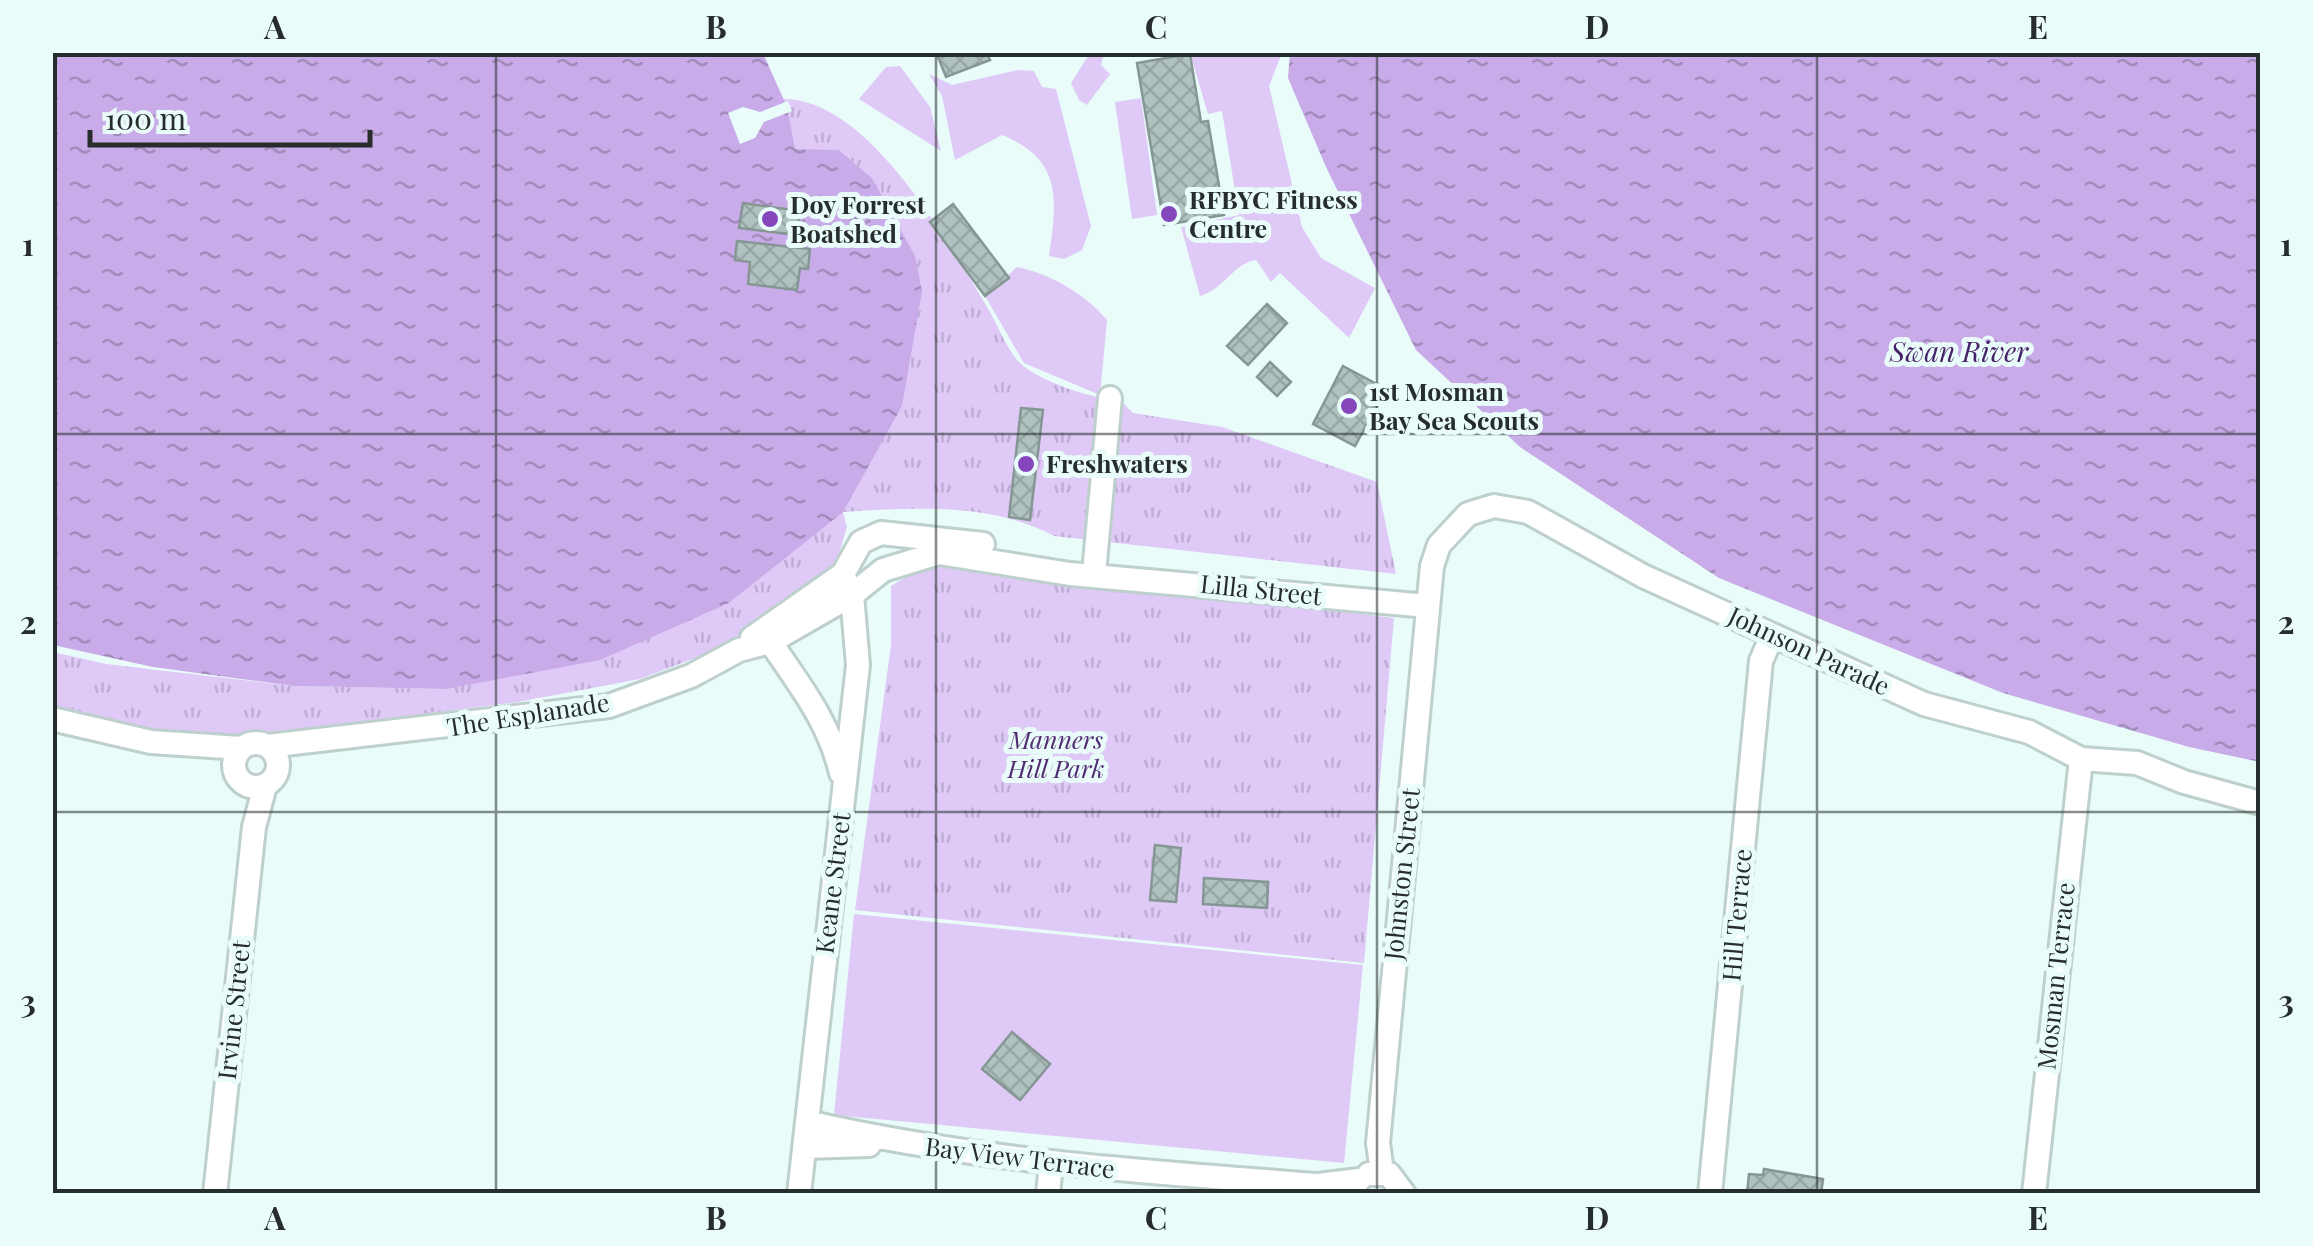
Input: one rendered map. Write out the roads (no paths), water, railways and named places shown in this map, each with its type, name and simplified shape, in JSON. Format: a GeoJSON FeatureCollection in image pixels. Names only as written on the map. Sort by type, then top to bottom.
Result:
{"type":"FeatureCollection","features":[{"type":"Feature","properties":{"kind":"street"},"geometry":{"type":"LineString","coordinates":[[1094,574],[1110,398]]}},
{"type":"Feature","properties":{"kind":"street","name":"Johnson Parade"},"geometry":{"type":"LineString","coordinates":[[1428,606],[1432,566],[1439,545],[1468,514],[1494,506],[1528,512],[1643,576],[1770,638],[1924,704],[2054,741],[2081,759],[2136,763],[2184,782],[2260,803]]}},
{"type":"Feature","properties":{"kind":"street","name":"Lilla Street"},"geometry":{"type":"LineString","coordinates":[[848,584],[861,542],[890,532],[938,536],[1045,556],[1094,574]]}},
{"type":"Feature","properties":{"kind":"street","name":"Lilla Street"},"geometry":{"type":"LineString","coordinates":[[848,584],[897,562],[939,554],[1094,574],[1428,606]]}},
{"type":"Feature","properties":{"kind":"street","name":"The Esplanade"},"geometry":{"type":"LineString","coordinates":[[274,755],[307,740],[414,732],[609,706],[692,676],[848,584]]}},
{"type":"Feature","properties":{"kind":"street","name":"Keane Street"},"geometry":{"type":"LineString","coordinates":[[800,1194],[858,665],[848,584]]}},
{"type":"Feature","properties":{"kind":"street","name":"Johnston Street"},"geometry":{"type":"LineString","coordinates":[[1365,1180],[1378,1143],[1428,606]]}},
{"type":"Feature","properties":{"kind":"street"},"geometry":{"type":"LineString","coordinates":[[766,635],[815,704],[830,734],[844,786]]}},
{"type":"Feature","properties":{"kind":"street","name":"Hill Terrace"},"geometry":{"type":"LineString","coordinates":[[1710,1194],[1761,660],[1770,638]]}},
{"type":"Feature","properties":{"kind":"street"},"geometry":{"type":"LineString","coordinates":[[52,719],[237,754],[254,743],[274,755],[275,777],[255,786],[236,774],[237,754]]}},
{"type":"Feature","properties":{"kind":"street","name":"Mosman Terrace"},"geometry":{"type":"LineString","coordinates":[[2034,1194],[2081,759]]}},
{"type":"Feature","properties":{"kind":"street","name":"Irvine Street"},"geometry":{"type":"LineString","coordinates":[[215,1194],[254,827],[255,786]]}},
{"type":"Feature","properties":{"kind":"street","name":"Bay View Terrace"},"geometry":{"type":"LineString","coordinates":[[807,1122],[902,1144],[1051,1164],[1327,1189],[1365,1180]]}},
{"type":"Feature","properties":{"kind":"street","name":"Bay View Terrace"},"geometry":{"type":"LineString","coordinates":[[805,1147],[902,1144]]}},
{"type":"Feature","properties":{"kind":"street"},"geometry":{"type":"LineString","coordinates":[[1048,1194],[1051,1164]]}},
{"type":"Feature","properties":{"kind":"street"},"geometry":{"type":"LineString","coordinates":[[1365,1180],[1408,1191]]}},
{"type":"Feature","properties":{"kind":"water","name":"Swan River"},"geometry":{"type":"Polygon","coordinates":[[[1290,52],[2260,53],[2260,762],[2189,747],[2003,693],[1719,578],[1520,447],[1416,350],[1326,167],[1288,78],[1290,52]]]}},
{"type":"Feature","properties":{"kind":"water"},"geometry":{"type":"Polygon","coordinates":[[[53,53],[763,53],[787,107],[795,149],[839,150],[872,178],[915,256],[922,291],[902,406],[843,512],[729,603],[600,660],[446,689],[294,686],[153,667],[53,645],[53,53]]]}},
{"type":"Feature","properties":{"kind":"place","name":"RFBYC Fitness Centre"},"geometry":{"type":"Point","coordinates":[1169,214]}},
{"type":"Feature","properties":{"kind":"place","name":"Doy Forrest Boatshed"},"geometry":{"type":"Point","coordinates":[770,219]}},
{"type":"Feature","properties":{"kind":"place","name":"1st Mosman Bay Sea Scouts"},"geometry":{"type":"Point","coordinates":[1349,406]}},
{"type":"Feature","properties":{"kind":"place","name":"Freshwaters"},"geometry":{"type":"Point","coordinates":[1026,464]}},
{"type":"Feature","properties":{"kind":"park label","name":"Manners Hill Park"},"geometry":{"type":"Point","coordinates":[1056,754]}}]}
